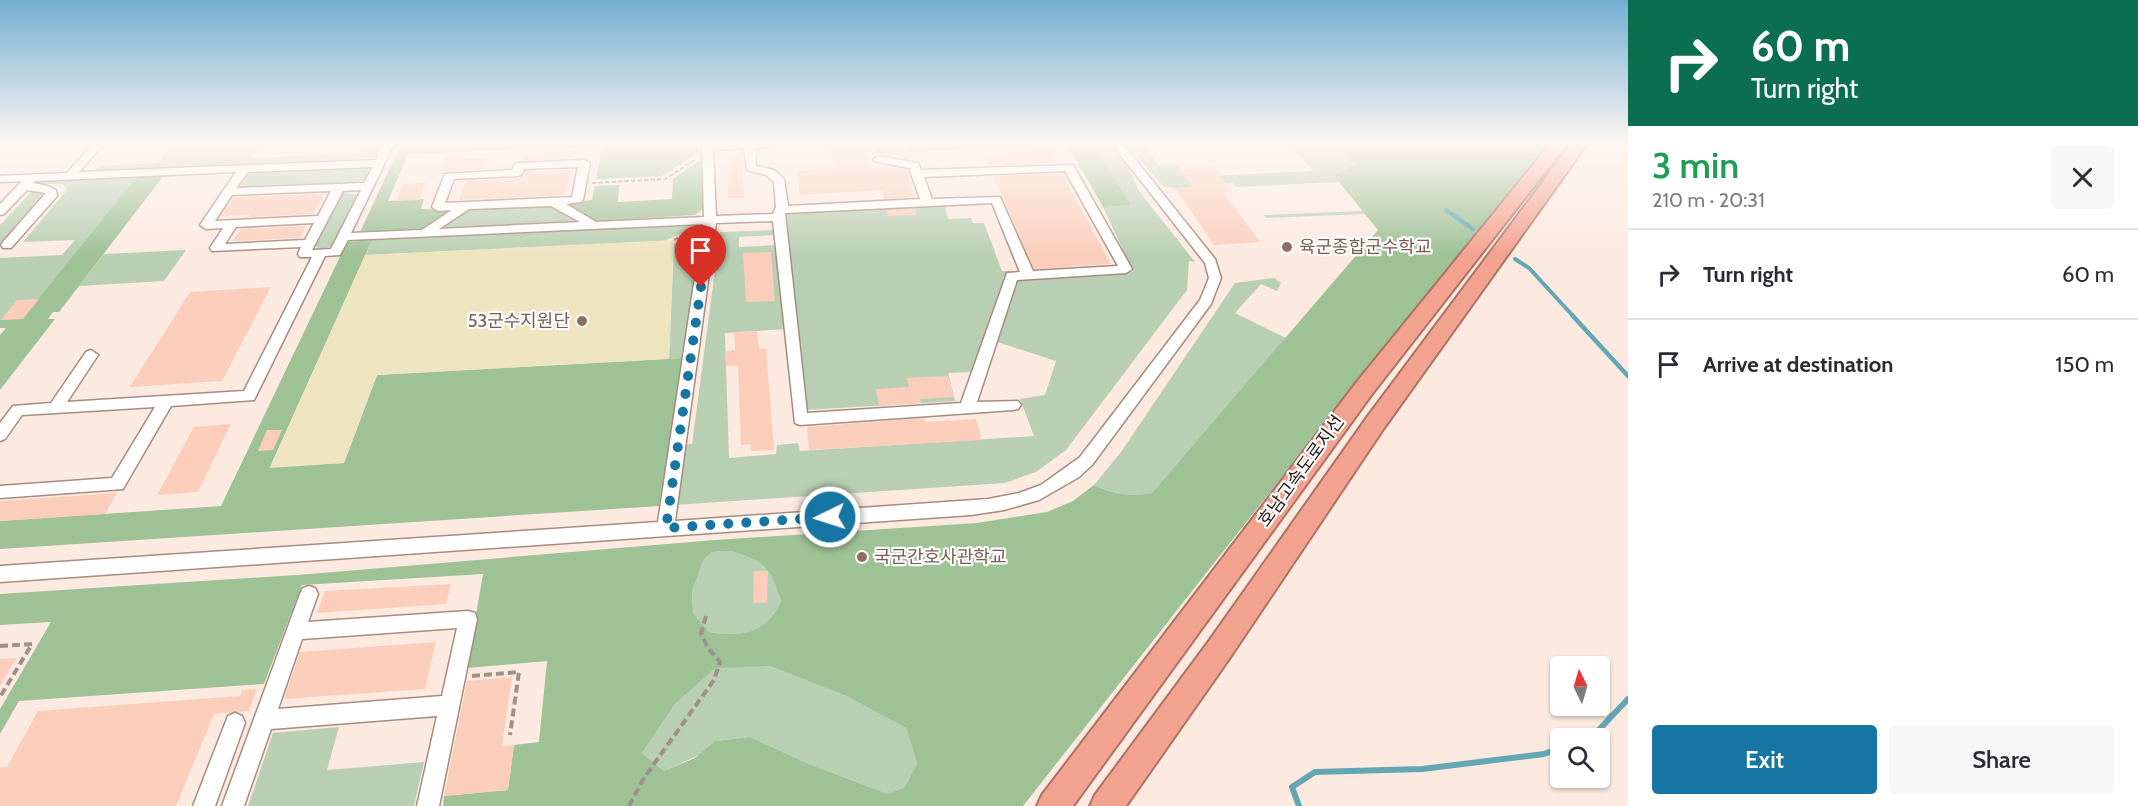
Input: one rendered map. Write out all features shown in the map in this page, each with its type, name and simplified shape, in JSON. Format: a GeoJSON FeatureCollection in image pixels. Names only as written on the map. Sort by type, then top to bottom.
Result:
{"type":"FeatureCollection","features":[{"type":"Feature","properties":{"kind":"highway","name":"호남고속도로지선"},"geometry":{"type":"LineString","coordinates":[[1053,806],[1346,410],[1476,242],[1527,182]]}},
{"type":"Feature","properties":{"kind":"highway","name":"호남고속도로지선"},"geometry":{"type":"LineString","coordinates":[[1106,806],[1219,650],[1376,422],[1552,182]]}},
{"type":"Feature","properties":{"kind":"street"},"geometry":{"type":"LineString","coordinates":[[7,245],[51,196],[52,192],[24,182]]}},
{"type":"Feature","properties":{"kind":"street"},"geometry":{"type":"LineString","coordinates":[[0,211],[28,182]]}},
{"type":"Feature","properties":{"kind":"street"},"geometry":{"type":"LineString","coordinates":[[235,182],[206,225],[322,219]]}},
{"type":"Feature","properties":{"kind":"street"},"geometry":{"type":"LineString","coordinates":[[232,224],[216,248],[315,248],[336,252],[370,182]]}},
{"type":"Feature","properties":{"kind":"street"},"geometry":{"type":"LineString","coordinates":[[447,182],[438,207],[577,200],[580,183]]}},
{"type":"Feature","properties":{"kind":"street"},"geometry":{"type":"LineString","coordinates":[[666,528],[710,220],[708,182]]}},
{"type":"Feature","properties":{"kind":"street"},"geometry":{"type":"LineString","coordinates":[[779,182],[780,213],[800,418],[1012,405]]}},
{"type":"Feature","properties":{"kind":"street"},"geometry":{"type":"LineString","coordinates":[[920,182],[927,202]]}},
{"type":"Feature","properties":{"kind":"street"},"geometry":{"type":"LineString","coordinates":[[967,408],[1012,276],[1126,269],[1077,182]]}},
{"type":"Feature","properties":{"kind":"street"},"geometry":{"type":"LineString","coordinates":[[0,574],[993,505],[1015,502],[1036,495],[1072,474],[1086,461],[1206,301],[1215,278],[1211,262],[1147,182]]}},
{"type":"Feature","properties":{"kind":"street"},"geometry":{"type":"LineString","coordinates":[[228,192],[368,186]]}},
{"type":"Feature","properties":{"kind":"street"},"geometry":{"type":"LineString","coordinates":[[0,435],[18,410],[249,396],[315,248],[322,219],[339,187]]}},
{"type":"Feature","properties":{"kind":"street"},"geometry":{"type":"LineString","coordinates":[[343,237],[710,220],[927,202],[996,199],[1028,275]]}},
{"type":"Feature","properties":{"kind":"street"},"geometry":{"type":"LineString","coordinates":[[553,201],[594,225]]}},
{"type":"Feature","properties":{"kind":"street"},"geometry":{"type":"LineString","coordinates":[[425,233],[466,206]]}},
{"type":"Feature","properties":{"kind":"street"},"geometry":{"type":"LineString","coordinates":[[55,408],[91,355]]}},
{"type":"Feature","properties":{"kind":"street"},"geometry":{"type":"LineString","coordinates":[[0,492],[117,484],[166,401]]}},
{"type":"Feature","properties":{"kind":"street"},"geometry":{"type":"LineString","coordinates":[[233,806],[309,594]]}},
{"type":"Feature","properties":{"kind":"street"},"geometry":{"type":"LineString","coordinates":[[296,631],[468,619],[428,806]]}},
{"type":"Feature","properties":{"kind":"street"},"geometry":{"type":"LineString","coordinates":[[264,720],[449,705]]}},
{"type":"Feature","properties":{"kind":"street"},"geometry":{"type":"LineString","coordinates":[[204,806],[235,723]]}},
{"type":"Feature","properties":{"kind":"path"},"geometry":{"type":"LineString","coordinates":[[580,183],[609,182]]}},
{"type":"Feature","properties":{"kind":"path"},"geometry":{"type":"LineString","coordinates":[[629,806],[644,778],[714,680],[720,662],[708,648],[700,633],[706,616]]}},
{"type":"Feature","properties":{"kind":"path"},"geometry":{"type":"LineString","coordinates":[[0,646],[32,644],[0,697]]}},
{"type":"Feature","properties":{"kind":"path"},"geometry":{"type":"LineString","coordinates":[[455,677],[519,672],[510,735]]}},
{"type":"Feature","properties":{"kind":"green space"},"geometry":{"type":"Polygon","coordinates":[[[37,182],[133,182],[23,319],[0,320],[0,258],[62,255],[75,240],[23,242],[67,190],[63,184],[37,184],[37,182]]]}},
{"type":"Feature","properties":{"kind":"green space"},"geometry":{"type":"Polygon","coordinates":[[[133,182],[159,182],[59,312],[53,312],[48,319],[55,319],[0,390],[0,335],[6,328],[0,328],[0,320],[23,318],[133,182]]]}},
{"type":"Feature","properties":{"kind":"green space"},"geometry":{"type":"Polygon","coordinates":[[[244,182],[359,182],[358,182],[240,187],[244,182]]]}},
{"type":"Feature","properties":{"kind":"green space"},"geometry":{"type":"Polygon","coordinates":[[[383,182],[396,182],[388,201],[424,199],[421,209],[452,210],[422,229],[360,232],[383,182]]]}},
{"type":"Feature","properties":{"kind":"green space"},"geometry":{"type":"Polygon","coordinates":[[[673,182],[703,182],[704,208],[695,215],[595,221],[568,206],[571,203],[592,200],[595,186],[619,185],[618,202],[672,199],[673,182]]]}},
{"type":"Feature","properties":{"kind":"green space"},"geometry":{"type":"Polygon","coordinates":[[[1088,182],[1117,182],[1131,205],[1103,207],[1088,182]]]}},
{"type":"Feature","properties":{"kind":"green space"},"geometry":{"type":"Polygon","coordinates":[[[1117,182],[1135,182],[1139,191],[1195,262],[1189,261],[1187,290],[1066,450],[1036,472],[1005,483],[675,505],[683,444],[692,444],[720,232],[775,230],[776,235],[739,237],[739,247],[777,245],[787,329],[725,333],[729,458],[776,454],[777,445],[798,443],[800,451],[1034,436],[1020,399],[1045,395],[1056,361],[997,342],[1017,279],[1133,272],[1103,207],[1131,205],[1117,182]]]}},
{"type":"Feature","properties":{"kind":"green space"},"geometry":{"type":"Polygon","coordinates":[[[1159,182],[1339,182],[1236,187],[1233,183],[1220,184],[1221,186],[1175,188],[1163,186],[1159,182]]]}},
{"type":"Feature","properties":{"kind":"green space","name":"국군간호사관학교"},"geometry":{"type":"Polygon","coordinates":[[[1339,182],[1519,182],[1362,375],[1023,806],[443,806],[444,796],[508,790],[514,745],[539,742],[547,661],[467,668],[483,574],[302,585],[264,684],[19,701],[0,734],[0,709],[51,622],[0,625],[0,594],[297,575],[715,540],[977,523],[1047,512],[1073,501],[1094,485],[1122,494],[1152,493],[1378,230],[1339,182]],[[731,551],[712,552],[703,561],[692,592],[693,613],[709,632],[732,634],[752,631],[761,627],[775,612],[781,601],[770,573],[752,559],[731,551]],[[770,666],[715,668],[675,704],[642,753],[664,771],[695,758],[715,741],[750,737],[809,764],[888,794],[905,787],[917,763],[906,728],[846,696],[770,666]]]}},
{"type":"Feature","properties":{"kind":"green space"},"geometry":{"type":"Polygon","coordinates":[[[34,189],[44,193],[45,197],[0,245],[0,225],[34,189]]]}},
{"type":"Feature","properties":{"kind":"green space"},"geometry":{"type":"Polygon","coordinates":[[[343,193],[360,195],[334,246],[321,249],[314,246],[339,196],[343,193]]]}},
{"type":"Feature","properties":{"kind":"green space"},"geometry":{"type":"Polygon","coordinates":[[[944,204],[948,219],[971,218],[973,223],[984,223],[1002,271],[1012,271],[978,372],[948,373],[955,401],[806,410],[783,212],[944,204]]]}},
{"type":"Feature","properties":{"kind":"green space"},"geometry":{"type":"Polygon","coordinates":[[[549,205],[575,221],[437,228],[466,209],[549,205]]]}},
{"type":"Feature","properties":{"kind":"green space"},"geometry":{"type":"Polygon","coordinates":[[[1363,211],[1366,214],[1266,218],[1264,215],[1363,211]]]}},
{"type":"Feature","properties":{"kind":"green space"},"geometry":{"type":"Polygon","coordinates":[[[697,225],[665,241],[366,255],[372,240],[697,225]]]}},
{"type":"Feature","properties":{"kind":"green space"},"geometry":{"type":"Polygon","coordinates":[[[704,227],[706,230],[683,358],[669,359],[674,244],[704,227]]]}},
{"type":"Feature","properties":{"kind":"green space"},"geometry":{"type":"Polygon","coordinates":[[[372,240],[270,467],[344,463],[377,375],[683,358],[659,506],[0,549],[0,521],[221,506],[347,242],[372,240]]]}},
{"type":"Feature","properties":{"kind":"green space"},"geometry":{"type":"Polygon","coordinates":[[[186,250],[164,281],[79,286],[104,254],[186,250]]]}},
{"type":"Feature","properties":{"kind":"green space"},"geometry":{"type":"Polygon","coordinates":[[[1274,278],[1281,283],[1277,291],[1261,284],[1235,313],[1286,338],[1152,493],[1123,494],[1094,485],[1121,452],[1235,283],[1274,278]]]}},
{"type":"Feature","properties":{"kind":"green space"},"geometry":{"type":"Polygon","coordinates":[[[731,551],[765,567],[770,573],[781,601],[768,620],[761,627],[752,631],[732,634],[709,632],[693,613],[692,592],[703,561],[712,552],[731,551]]]}},
{"type":"Feature","properties":{"kind":"green space"},"geometry":{"type":"Polygon","coordinates":[[[770,666],[846,696],[906,728],[917,763],[905,787],[888,794],[809,764],[750,737],[715,741],[699,755],[664,771],[642,753],[675,704],[715,667],[770,666]]]}},
{"type":"Feature","properties":{"kind":"green space"},"geometry":{"type":"Polygon","coordinates":[[[339,727],[327,770],[424,762],[414,806],[248,806],[273,733],[339,727]]]}},
{"type":"Feature","properties":{"kind":"sand"},"geometry":{"type":"Polygon","coordinates":[[[674,240],[669,359],[377,375],[344,463],[270,468],[365,255],[674,240]]]}},
{"type":"Feature","properties":{"kind":"building"},"geometry":{"type":"Polygon","coordinates":[[[466,182],[568,182],[565,195],[459,200],[466,182]]]}},
{"type":"Feature","properties":{"kind":"building"},"geometry":{"type":"Polygon","coordinates":[[[728,182],[743,182],[744,198],[728,198],[728,182]]]}},
{"type":"Feature","properties":{"kind":"building"},"geometry":{"type":"Polygon","coordinates":[[[798,182],[910,182],[914,197],[884,199],[882,190],[800,195],[798,182]]]}},
{"type":"Feature","properties":{"kind":"building"},"geometry":{"type":"Polygon","coordinates":[[[995,182],[1067,182],[1111,264],[1034,269],[995,182]]]}},
{"type":"Feature","properties":{"kind":"building"},"geometry":{"type":"Polygon","coordinates":[[[1188,182],[1225,182],[1232,191],[1223,192],[1260,242],[1214,245],[1175,188],[1192,187],[1188,182]]]}},
{"type":"Feature","properties":{"kind":"building"},"geometry":{"type":"Polygon","coordinates":[[[426,183],[419,200],[396,201],[404,184],[426,183]]]}},
{"type":"Feature","properties":{"kind":"building"},"geometry":{"type":"Polygon","coordinates":[[[324,194],[313,214],[221,216],[233,197],[324,194]]]}},
{"type":"Feature","properties":{"kind":"building"},"geometry":{"type":"Polygon","coordinates":[[[917,209],[916,215],[888,216],[887,210],[917,209]]]}},
{"type":"Feature","properties":{"kind":"building"},"geometry":{"type":"Polygon","coordinates":[[[306,226],[300,238],[233,241],[241,229],[306,226]]]}},
{"type":"Feature","properties":{"kind":"building"},"geometry":{"type":"Polygon","coordinates":[[[771,252],[775,301],[746,302],[743,253],[771,252]]]}},
{"type":"Feature","properties":{"kind":"building"},"geometry":{"type":"Polygon","coordinates":[[[271,287],[222,381],[130,387],[190,292],[271,287]]]}},
{"type":"Feature","properties":{"kind":"building"},"geometry":{"type":"Polygon","coordinates":[[[39,299],[23,319],[1,320],[17,300],[39,299]]]}},
{"type":"Feature","properties":{"kind":"building"},"geometry":{"type":"Polygon","coordinates":[[[757,331],[759,349],[766,348],[774,450],[751,451],[751,444],[741,445],[738,366],[726,366],[725,351],[735,350],[734,332],[757,331]]]}},
{"type":"Feature","properties":{"kind":"building"},"geometry":{"type":"Polygon","coordinates":[[[948,376],[954,397],[920,399],[921,403],[879,406],[876,389],[909,387],[907,378],[948,376]]]}},
{"type":"Feature","properties":{"kind":"building"},"geometry":{"type":"Polygon","coordinates":[[[924,418],[925,422],[976,419],[982,440],[809,450],[807,427],[924,418]]]}},
{"type":"Feature","properties":{"kind":"building"},"geometry":{"type":"Polygon","coordinates":[[[231,424],[198,492],[157,495],[194,427],[231,424]]]}},
{"type":"Feature","properties":{"kind":"building"},"geometry":{"type":"Polygon","coordinates":[[[267,430],[282,430],[273,450],[258,451],[267,430]]]}},
{"type":"Feature","properties":{"kind":"building"},"geometry":{"type":"Polygon","coordinates":[[[117,493],[105,514],[0,521],[0,501],[117,493]]]}},
{"type":"Feature","properties":{"kind":"building"},"geometry":{"type":"Polygon","coordinates":[[[754,571],[768,571],[767,603],[753,603],[754,571]]]}},
{"type":"Feature","properties":{"kind":"building"},"geometry":{"type":"Polygon","coordinates":[[[451,584],[446,604],[317,613],[325,591],[451,584]]]}},
{"type":"Feature","properties":{"kind":"building"},"geometry":{"type":"Polygon","coordinates":[[[436,642],[425,689],[284,699],[300,652],[436,642]]]}},
{"type":"Feature","properties":{"kind":"building"},"geometry":{"type":"Polygon","coordinates":[[[17,658],[0,686],[0,659],[17,658]]]}},
{"type":"Feature","properties":{"kind":"building"},"geometry":{"type":"Polygon","coordinates":[[[512,677],[502,746],[514,745],[508,790],[444,796],[467,681],[512,677]]]}},
{"type":"Feature","properties":{"kind":"building"},"geometry":{"type":"Polygon","coordinates":[[[257,689],[249,711],[214,714],[176,806],[0,806],[0,767],[7,767],[38,711],[240,696],[242,690],[257,689]]]}},
{"type":"Feature","properties":{"kind":"waterway"},"geometry":{"type":"LineString","coordinates":[[1446,210],[1473,229]]}},
{"type":"Feature","properties":{"kind":"waterway"},"geometry":{"type":"LineString","coordinates":[[1515,259],[1529,268],[1574,317]]}},
{"type":"Feature","properties":{"kind":"waterway"},"geometry":{"type":"LineString","coordinates":[[1572,315],[1628,376]]}},
{"type":"Feature","properties":{"kind":"waterway"},"geometry":{"type":"LineString","coordinates":[[1601,728],[1628,699]]}},
{"type":"Feature","properties":{"kind":"waterway"},"geometry":{"type":"LineString","coordinates":[[1299,806],[1292,787],[1315,772],[1422,769],[1550,752]]}},
{"type":"Feature","properties":{"kind":"place","name":"육군종합군수학교"},"geometry":{"type":"Point","coordinates":[1287,247]}},
{"type":"Feature","properties":{"kind":"place","name":"53군수지원단"},"geometry":{"type":"Point","coordinates":[582,321]}},
{"type":"Feature","properties":{"kind":"place","name":"국군간호사관학교"},"geometry":{"type":"Point","coordinates":[862,557]}},
{"type":"Feature","properties":{"kind":"route"},"geometry":{"type":"LineString","coordinates":[[701,287],[666,528],[830,517]]}}]}
